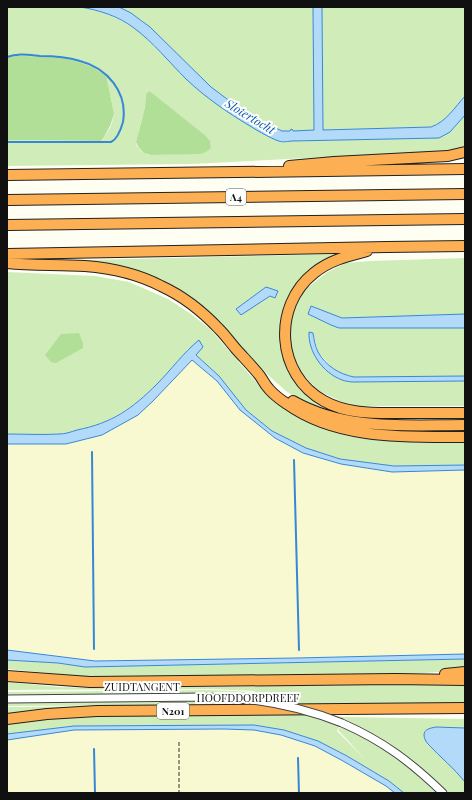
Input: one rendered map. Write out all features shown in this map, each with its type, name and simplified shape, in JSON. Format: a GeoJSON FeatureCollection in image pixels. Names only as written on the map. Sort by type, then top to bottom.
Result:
{"type":"FeatureCollection","features":[{"type":"Feature","properties":{"kind":"highway"},"geometry":{"type":"LineString","coordinates":[[195,173],[334,162],[448,156],[465,152]]}},
{"type":"Feature","properties":{"kind":"highway"},"geometry":{"type":"LineString","coordinates":[[7,175],[465,169]]}},
{"type":"Feature","properties":{"kind":"highway","name":"A4"},"geometry":{"type":"LineString","coordinates":[[7,200],[465,194]]}},
{"type":"Feature","properties":{"kind":"highway"},"geometry":{"type":"LineString","coordinates":[[7,225],[465,219]]}},
{"type":"Feature","properties":{"kind":"highway"},"geometry":{"type":"LineString","coordinates":[[7,254],[465,246]]}},
{"type":"Feature","properties":{"kind":"highway"},"geometry":{"type":"LineString","coordinates":[[387,247],[347,256],[333,261],[314,273],[301,286],[289,308],[284,333],[287,352],[293,369],[305,386],[319,398],[332,405],[347,410],[372,413],[465,413]]}},
{"type":"Feature","properties":{"kind":"highway"},"geometry":{"type":"LineString","coordinates":[[7,263],[86,266],[118,270],[160,285],[182,297],[202,312],[260,376],[269,390],[279,399],[321,423],[366,433],[400,437],[465,437]]}},
{"type":"Feature","properties":{"kind":"highway"},"geometry":{"type":"LineString","coordinates":[[260,376],[294,402],[321,414],[345,421],[384,425],[465,425]]}},
{"type":"Feature","properties":{"kind":"highway"},"geometry":{"type":"LineString","coordinates":[[396,679],[465,672]]}},
{"type":"Feature","properties":{"kind":"highway","name":"HOOFDDORPDREEF"},"geometry":{"type":"LineString","coordinates":[[7,676],[90,682],[396,679],[465,680]]}},
{"type":"Feature","properties":{"kind":"highway"},"geometry":{"type":"LineString","coordinates":[[434,708],[465,714]]}},
{"type":"Feature","properties":{"kind":"highway","name":"HOOFDDORPDREEF"},"geometry":{"type":"LineString","coordinates":[[7,719],[47,714],[97,711],[465,708]]}},
{"type":"Feature","properties":{"kind":"lane","name":"ZUIDTANGENT"},"geometry":{"type":"LineString","coordinates":[[7,699],[207,697],[253,700],[291,706],[342,723],[383,744],[422,773],[443,793]]}},
{"type":"Feature","properties":{"kind":"path"},"geometry":{"type":"LineString","coordinates":[[179,742],[179,793]]}},
{"type":"Feature","properties":{"kind":"green space"},"geometry":{"type":"Polygon","coordinates":[[[7,7],[80,7],[103,12],[139,31],[204,94],[258,131],[282,143],[292,141],[439,138],[450,132],[465,115],[465,146],[446,151],[192,164],[7,166],[7,140],[101,141],[111,126],[114,112],[106,78],[92,67],[69,60],[40,56],[15,56],[7,58],[7,7]],[[149,91],[146,94],[145,107],[136,142],[141,151],[151,155],[204,153],[211,145],[208,138],[149,91]]]}},
{"type":"Feature","properties":{"kind":"green space"},"geometry":{"type":"Polygon","coordinates":[[[119,7],[313,7],[314,131],[282,131],[241,109],[211,87],[143,21],[119,7]]]}},
{"type":"Feature","properties":{"kind":"green space"},"geometry":{"type":"Polygon","coordinates":[[[322,7],[465,7],[465,96],[446,118],[431,127],[323,130],[322,7]]]}},
{"type":"Feature","properties":{"kind":"green space"},"geometry":{"type":"Polygon","coordinates":[[[15,56],[43,56],[61,58],[92,67],[106,76],[114,113],[109,128],[101,141],[7,140],[7,58],[15,56]]]}},
{"type":"Feature","properties":{"kind":"green space"},"geometry":{"type":"Polygon","coordinates":[[[149,91],[206,136],[211,145],[210,149],[199,154],[151,155],[144,153],[136,142],[145,107],[146,94],[149,91]]]}},
{"type":"Feature","properties":{"kind":"green space"},"geometry":{"type":"Polygon","coordinates":[[[339,254],[299,283],[284,349],[319,401],[408,415],[409,418],[375,421],[332,414],[301,401],[286,391],[269,376],[204,307],[187,294],[169,284],[144,274],[88,263],[87,260],[339,254]],[[266,287],[236,309],[270,296],[275,298],[266,287]]]}},
{"type":"Feature","properties":{"kind":"green space"},"geometry":{"type":"Polygon","coordinates":[[[465,258],[465,314],[342,318],[311,306],[308,314],[339,328],[465,328],[465,376],[354,377],[344,375],[333,369],[318,352],[313,333],[311,348],[315,357],[322,366],[341,380],[354,382],[465,381],[465,406],[358,406],[346,404],[319,391],[300,370],[293,355],[290,340],[291,321],[297,303],[306,289],[326,273],[345,263],[465,258]]]}},
{"type":"Feature","properties":{"kind":"green space"},"geometry":{"type":"Polygon","coordinates":[[[7,272],[95,276],[129,282],[168,299],[210,329],[257,383],[285,408],[309,421],[465,441],[465,465],[394,466],[340,459],[306,448],[272,431],[246,410],[219,376],[189,348],[165,376],[140,400],[127,410],[112,418],[95,425],[64,434],[7,434],[7,272]]]}},
{"type":"Feature","properties":{"kind":"green space"},"geometry":{"type":"Polygon","coordinates":[[[79,333],[83,343],[83,348],[56,363],[51,362],[45,355],[61,334],[79,333]]]}},
{"type":"Feature","properties":{"kind":"green space"},"geometry":{"type":"Polygon","coordinates":[[[192,360],[217,381],[240,410],[392,472],[465,470],[465,654],[95,661],[7,650],[7,444],[66,444],[122,424],[138,415],[192,360]]]}},
{"type":"Feature","properties":{"kind":"green space"},"geometry":{"type":"Polygon","coordinates":[[[465,659],[465,670],[410,674],[88,677],[7,669],[7,660],[58,663],[85,667],[465,659]]]}},
{"type":"Feature","properties":{"kind":"green space"},"geometry":{"type":"Polygon","coordinates":[[[7,682],[59,687],[92,688],[465,684],[465,705],[7,715],[7,707],[251,705],[255,691],[209,689],[7,690],[7,682]]]}},
{"type":"Feature","properties":{"kind":"green space"},"geometry":{"type":"Polygon","coordinates":[[[209,690],[253,692],[252,695],[7,696],[7,692],[209,690]]]}},
{"type":"Feature","properties":{"kind":"green space"},"geometry":{"type":"Polygon","coordinates":[[[208,701],[251,703],[250,705],[7,706],[7,703],[208,701]]]}},
{"type":"Feature","properties":{"kind":"green space"},"geometry":{"type":"Polygon","coordinates":[[[295,714],[345,717],[465,719],[465,728],[436,727],[427,744],[463,779],[465,782],[465,793],[447,793],[401,752],[381,738],[343,718],[337,731],[366,760],[338,730],[340,727],[363,737],[392,755],[411,769],[436,793],[404,793],[389,781],[318,741],[284,730],[254,725],[74,726],[7,734],[7,722],[52,717],[295,714]]]}},
{"type":"Feature","properties":{"kind":"green space"},"geometry":{"type":"Polygon","coordinates":[[[74,730],[254,730],[281,735],[315,746],[386,786],[395,793],[7,793],[7,740],[74,730]]]}},
{"type":"Feature","properties":{"kind":"water","name":"Slotertocht"},"geometry":{"type":"Polygon","coordinates":[[[80,7],[119,7],[131,13],[150,27],[211,87],[227,99],[261,121],[282,131],[290,131],[291,129],[293,131],[314,130],[313,7],[322,7],[323,130],[431,127],[446,118],[465,96],[465,115],[450,132],[439,138],[283,142],[266,136],[253,128],[225,110],[193,86],[148,39],[128,24],[108,14],[80,7]]]}},
{"type":"Feature","properties":{"kind":"water"},"geometry":{"type":"Polygon","coordinates":[[[266,287],[278,291],[275,298],[270,296],[241,315],[236,309],[266,287]]]}},
{"type":"Feature","properties":{"kind":"water"},"geometry":{"type":"Polygon","coordinates":[[[311,306],[342,318],[465,314],[465,328],[339,328],[308,314],[311,306]]]}},
{"type":"Feature","properties":{"kind":"water"},"geometry":{"type":"Polygon","coordinates":[[[309,332],[313,333],[317,350],[321,357],[333,369],[348,376],[465,376],[465,381],[354,382],[342,380],[335,377],[318,361],[311,347],[309,332]]]}},
{"type":"Feature","properties":{"kind":"water"},"geometry":{"type":"Polygon","coordinates":[[[199,340],[203,347],[196,355],[219,376],[246,410],[272,431],[306,448],[340,459],[394,466],[465,465],[465,470],[392,472],[341,464],[303,453],[275,438],[240,410],[217,381],[192,360],[138,415],[102,435],[66,444],[7,444],[7,434],[61,434],[101,423],[121,414],[148,393],[199,340]]]}},
{"type":"Feature","properties":{"kind":"water"},"geometry":{"type":"Polygon","coordinates":[[[7,650],[95,661],[465,654],[465,659],[85,667],[58,663],[7,660],[7,650]]]}},
{"type":"Feature","properties":{"kind":"water"},"geometry":{"type":"Polygon","coordinates":[[[254,725],[284,730],[318,741],[389,781],[404,793],[395,793],[386,786],[315,746],[281,735],[254,730],[74,730],[7,740],[7,734],[74,726],[254,725]]]}},
{"type":"Feature","properties":{"kind":"water"},"geometry":{"type":"Polygon","coordinates":[[[436,727],[465,728],[465,782],[427,743],[424,737],[425,731],[436,727]]]}},
{"type":"Feature","properties":{"kind":"waterway"},"geometry":{"type":"LineString","coordinates":[[7,57],[19,55],[55,57],[90,64],[107,75],[114,83],[119,91],[124,111],[120,131],[116,139],[111,142],[7,142]]}},
{"type":"Feature","properties":{"kind":"waterway"},"geometry":{"type":"LineString","coordinates":[[92,452],[94,649]]}},
{"type":"Feature","properties":{"kind":"waterway"},"geometry":{"type":"LineString","coordinates":[[294,460],[299,650]]}},
{"type":"Feature","properties":{"kind":"waterway"},"geometry":{"type":"LineString","coordinates":[[94,749],[95,793]]}},
{"type":"Feature","properties":{"kind":"waterway"},"geometry":{"type":"LineString","coordinates":[[298,758],[299,793]]}}]}
